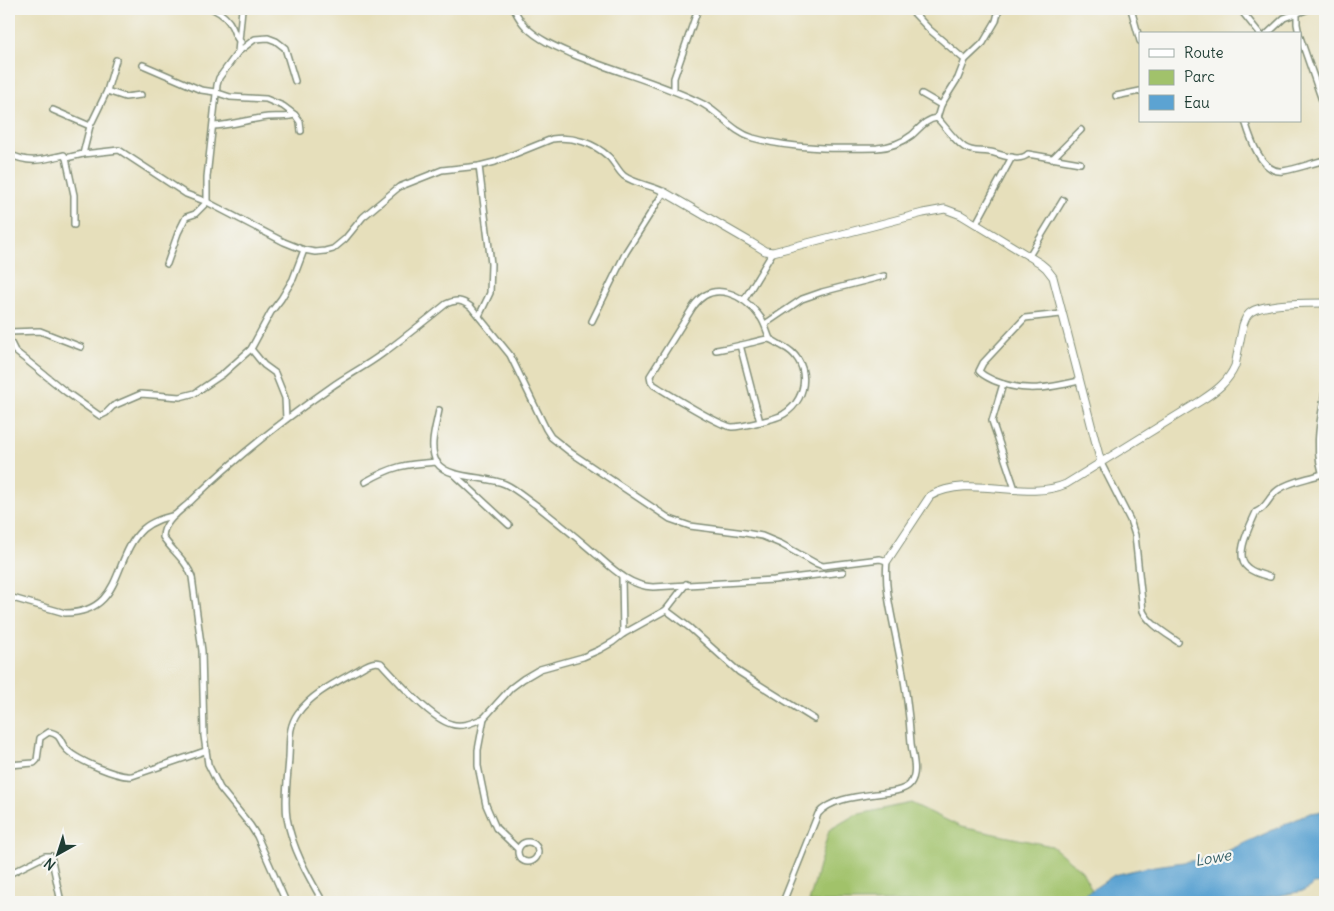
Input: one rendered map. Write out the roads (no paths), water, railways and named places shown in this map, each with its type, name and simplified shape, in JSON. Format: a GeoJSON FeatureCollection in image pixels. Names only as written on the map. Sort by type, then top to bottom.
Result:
{"type":"FeatureCollection","features":[{"type":"Feature","properties":{"kind":"street"},"geometry":{"type":"LineString","coordinates":[[213,9],[228,20],[233,28],[236,39],[247,44]]}},
{"type":"Feature","properties":{"kind":"street"},"geometry":{"type":"LineString","coordinates":[[238,52],[242,9]]}},
{"type":"Feature","properties":{"kind":"street"},"geometry":{"type":"LineString","coordinates":[[514,9],[525,26],[534,34],[552,44],[602,66],[674,91],[711,109],[744,135],[767,141],[801,146],[880,148],[899,143],[914,133],[926,121],[937,118]]}},
{"type":"Feature","properties":{"kind":"street"},"geometry":{"type":"LineString","coordinates":[[674,91],[674,78],[698,9]]}},
{"type":"Feature","properties":{"kind":"street"},"geometry":{"type":"LineString","coordinates":[[910,9],[930,30],[965,60]]}},
{"type":"Feature","properties":{"kind":"street"},"geometry":{"type":"LineString","coordinates":[[937,118],[941,105],[954,86],[965,60],[983,43],[996,21],[999,9]]}},
{"type":"Feature","properties":{"kind":"street"},"geometry":{"type":"LineString","coordinates":[[1131,9],[1139,37]]}},
{"type":"Feature","properties":{"kind":"street"},"geometry":{"type":"LineString","coordinates":[[1240,9],[1258,32]]}},
{"type":"Feature","properties":{"kind":"street"},"geometry":{"type":"LineString","coordinates":[[1270,32],[1284,18],[1309,9]]}},
{"type":"Feature","properties":{"kind":"street"},"geometry":{"type":"LineString","coordinates":[[1297,12],[1299,32]]}},
{"type":"Feature","properties":{"kind":"street"},"geometry":{"type":"LineString","coordinates":[[167,264],[186,217],[195,214],[207,202],[207,177],[214,126],[215,92],[219,78],[238,52],[247,44],[255,39],[264,38],[281,44],[285,48],[295,81]]}},
{"type":"Feature","properties":{"kind":"street"},"geometry":{"type":"LineString","coordinates":[[1302,44],[1325,109]]}},
{"type":"Feature","properties":{"kind":"street"},"geometry":{"type":"LineString","coordinates":[[83,154],[90,126],[107,91],[116,60]]}},
{"type":"Feature","properties":{"kind":"street"},"geometry":{"type":"LineString","coordinates":[[143,65],[200,90],[230,97],[266,99],[283,106],[296,116],[300,122],[301,131]]}},
{"type":"Feature","properties":{"kind":"street"},"geometry":{"type":"LineString","coordinates":[[107,91],[125,97],[141,95]]}},
{"type":"Feature","properties":{"kind":"street"},"geometry":{"type":"LineString","coordinates":[[1116,96],[1139,92]]}},
{"type":"Feature","properties":{"kind":"street"},"geometry":{"type":"LineString","coordinates":[[922,94],[941,105]]}},
{"type":"Feature","properties":{"kind":"street"},"geometry":{"type":"LineString","coordinates":[[53,110],[90,126]]}},
{"type":"Feature","properties":{"kind":"street"},"geometry":{"type":"LineString","coordinates":[[214,126],[268,117],[285,118],[296,116]]}},
{"type":"Feature","properties":{"kind":"street"},"geometry":{"type":"LineString","coordinates":[[937,118],[957,141],[972,152],[990,152],[1012,157],[1026,157],[1028,154],[1080,163]]}},
{"type":"Feature","properties":{"kind":"street"},"geometry":{"type":"LineString","coordinates":[[1245,122],[1254,150],[1271,168],[1282,171],[1325,160]]}},
{"type":"Feature","properties":{"kind":"street"},"geometry":{"type":"LineString","coordinates":[[1052,159],[1081,130]]}},
{"type":"Feature","properties":{"kind":"street"},"geometry":{"type":"LineString","coordinates":[[9,154],[19,159],[39,160],[64,155],[66,158],[118,150],[186,194],[207,202],[284,242],[315,252],[333,249],[345,239],[363,217],[399,187],[442,170],[478,166],[504,158],[552,139],[577,139],[609,157],[623,175],[629,179],[664,192],[765,251],[773,252],[937,210],[953,211],[1030,256],[1046,268],[1053,277],[1101,463],[1130,520],[1135,535],[1143,611],[1152,622],[1178,642]]}},
{"type":"Feature","properties":{"kind":"street"},"geometry":{"type":"LineString","coordinates":[[976,224],[1012,157]]}},
{"type":"Feature","properties":{"kind":"street"},"geometry":{"type":"LineString","coordinates":[[66,158],[74,195],[74,225]]}},
{"type":"Feature","properties":{"kind":"street"},"geometry":{"type":"LineString","coordinates":[[478,166],[491,264],[490,293],[479,316]]}},
{"type":"Feature","properties":{"kind":"street"},"geometry":{"type":"LineString","coordinates":[[592,321],[626,252],[664,192]]}},
{"type":"Feature","properties":{"kind":"street"},"geometry":{"type":"LineString","coordinates":[[1030,256],[1063,200]]}},
{"type":"Feature","properties":{"kind":"street"},"geometry":{"type":"LineString","coordinates":[[9,339],[15,351],[66,392],[100,416],[113,406],[141,394],[180,397],[196,393],[223,374],[251,349],[271,312],[293,279],[304,250]]}},
{"type":"Feature","properties":{"kind":"street"},"geometry":{"type":"LineString","coordinates":[[744,300],[773,252]]}},
{"type":"Feature","properties":{"kind":"street"},"geometry":{"type":"LineString","coordinates":[[764,324],[802,299],[884,276]]}},
{"type":"Feature","properties":{"kind":"street"},"geometry":{"type":"LineString","coordinates":[[716,350],[770,339],[791,350],[797,356],[803,371],[803,387],[797,401],[784,415],[760,422],[732,427],[724,424],[660,388],[652,383],[650,379],[655,367],[693,306],[702,296],[713,292],[726,292],[744,300],[764,324],[770,339]]}},
{"type":"Feature","properties":{"kind":"street"},"geometry":{"type":"LineString","coordinates":[[286,902],[257,836],[220,788],[208,764],[205,751],[202,651],[192,577],[185,562],[163,537],[165,527],[213,478],[286,419],[333,385],[381,355],[446,304],[459,300],[465,302],[479,316],[510,355],[546,429],[552,437],[570,452],[660,513],[683,524],[762,536],[823,566],[880,559],[887,561]]}},
{"type":"Feature","properties":{"kind":"street"},"geometry":{"type":"LineString","coordinates":[[783,902],[818,814],[822,809],[853,797],[900,790],[908,786],[913,779],[915,764],[911,744],[908,696],[889,602],[886,570],[887,561],[930,496],[960,488],[1042,489],[1058,487],[1101,463],[1159,425],[1202,400],[1228,380],[1235,366],[1245,319],[1251,312],[1263,306],[1325,303]]}},
{"type":"Feature","properties":{"kind":"street"},"geometry":{"type":"LineString","coordinates":[[1061,314],[1025,318],[983,363],[979,368],[980,373],[1003,384],[1031,390],[1080,382]]}},
{"type":"Feature","properties":{"kind":"street"},"geometry":{"type":"LineString","coordinates":[[9,332],[40,332],[82,347]]}},
{"type":"Feature","properties":{"kind":"street"},"geometry":{"type":"LineString","coordinates":[[740,345],[760,422]]}},
{"type":"Feature","properties":{"kind":"street"},"geometry":{"type":"LineString","coordinates":[[251,349],[275,374],[285,398],[286,419]]}},
{"type":"Feature","properties":{"kind":"street"},"geometry":{"type":"LineString","coordinates":[[1003,384],[992,421],[1015,489]]}},
{"type":"Feature","properties":{"kind":"street"},"geometry":{"type":"LineString","coordinates":[[1325,392],[1318,451],[1322,474],[1325,480]]}},
{"type":"Feature","properties":{"kind":"street"},"geometry":{"type":"LineString","coordinates":[[439,410],[434,436],[434,452],[437,462],[454,474],[509,525]]}},
{"type":"Feature","properties":{"kind":"street"},"geometry":{"type":"LineString","coordinates":[[365,482],[397,466],[437,462]]}},
{"type":"Feature","properties":{"kind":"street"},"geometry":{"type":"LineString","coordinates":[[454,474],[493,480],[508,485],[564,526],[622,576],[647,586],[774,580],[843,572]]}},
{"type":"Feature","properties":{"kind":"street"},"geometry":{"type":"LineString","coordinates":[[1270,576],[1247,568],[1242,562],[1243,547],[1256,512],[1263,510],[1276,491],[1295,481],[1322,474]]}},
{"type":"Feature","properties":{"kind":"street"},"geometry":{"type":"LineString","coordinates":[[9,597],[65,613],[89,609],[102,601],[116,580],[132,544],[142,529],[151,523],[176,514]]}},
{"type":"Feature","properties":{"kind":"street"},"geometry":{"type":"LineString","coordinates":[[622,576],[622,634]]}},
{"type":"Feature","properties":{"kind":"street"},"geometry":{"type":"LineString","coordinates":[[518,849],[521,844],[531,842],[536,845],[538,855],[535,860],[530,862],[525,862],[521,859],[518,849],[496,828],[486,805],[478,766],[478,750],[484,718],[510,688],[523,678],[540,669],[599,650],[613,642],[622,634],[666,610],[686,584]]}},
{"type":"Feature","properties":{"kind":"street"},"geometry":{"type":"LineString","coordinates":[[666,610],[690,628],[739,672],[814,719]]}},
{"type":"Feature","properties":{"kind":"street"},"geometry":{"type":"LineString","coordinates":[[323,902],[304,868],[292,840],[287,818],[286,782],[290,726],[303,706],[309,700],[363,667],[372,662],[377,662],[381,663],[430,711],[444,721],[458,725],[484,718]]}},
{"type":"Feature","properties":{"kind":"street"},"geometry":{"type":"LineString","coordinates":[[9,765],[34,763],[37,760],[40,738],[49,732],[59,736],[67,750],[109,773],[124,777],[205,751]]}},
{"type":"Feature","properties":{"kind":"street"},"geometry":{"type":"LineString","coordinates":[[9,874],[45,856],[51,856],[61,902]]}},
{"type":"Feature","properties":{"kind":"water","name":"Lowe"},"geometry":{"type":"Polygon","coordinates":[[[1325,811],[1325,883],[1314,884],[1304,891],[1244,902],[1070,902],[1114,875],[1148,867],[1212,858],[1310,813],[1325,811]]]}}]}
